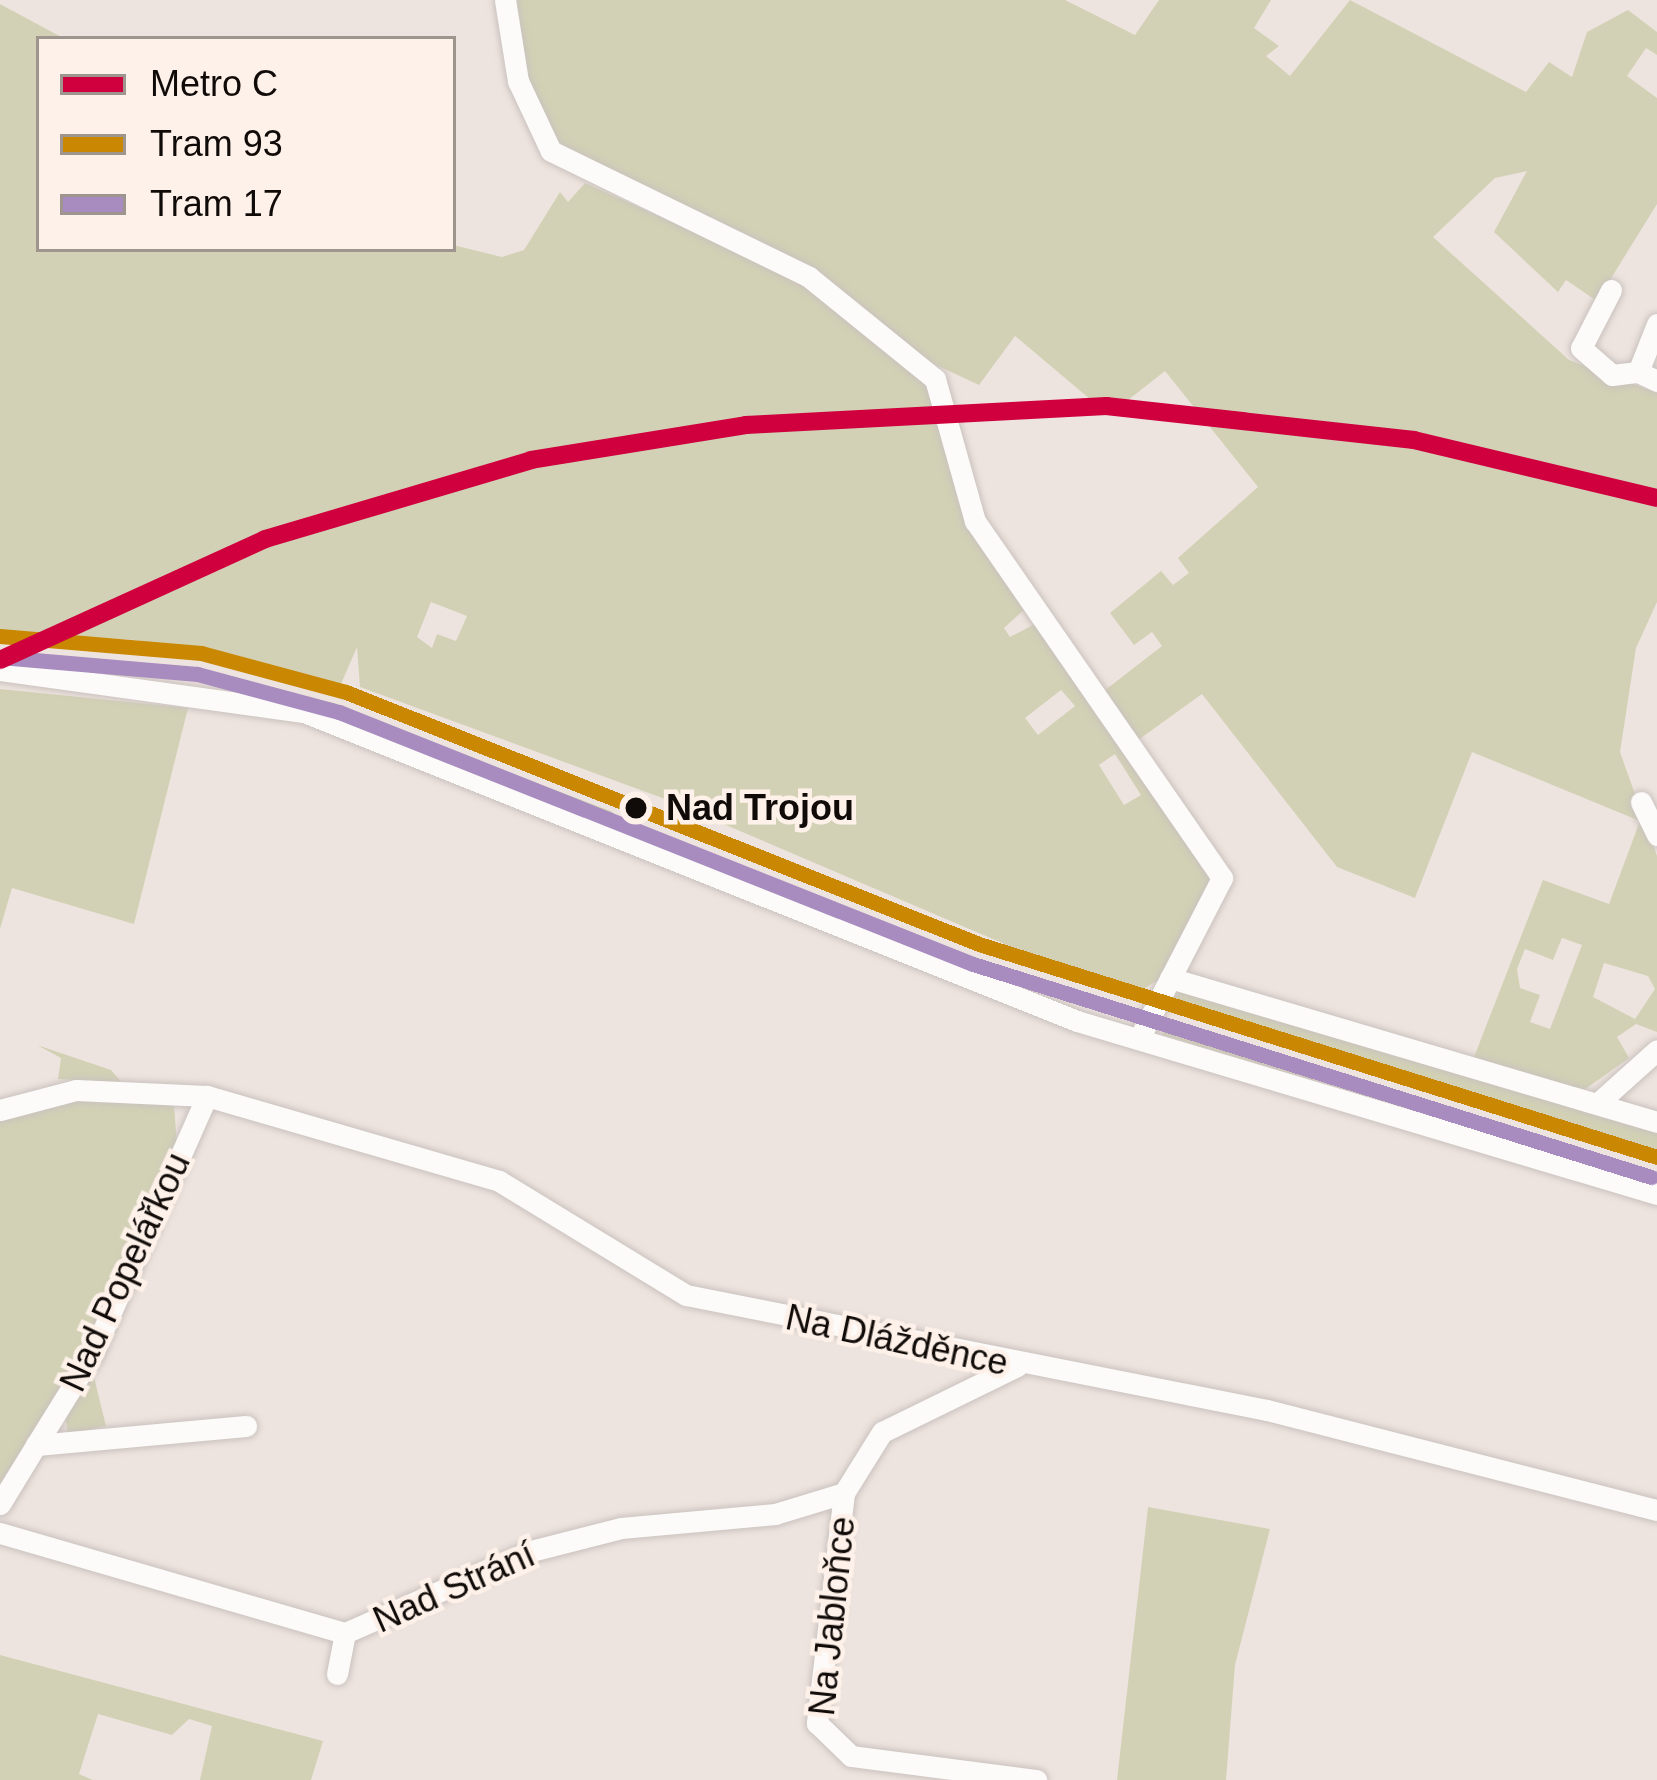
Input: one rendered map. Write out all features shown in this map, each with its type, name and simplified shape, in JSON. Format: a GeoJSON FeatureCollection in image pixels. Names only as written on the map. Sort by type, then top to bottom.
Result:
{"type":"FeatureCollection","features":[{"type":"Feature","properties":{"kind":"street"},"geometry":{"type":"LineString","coordinates":[[505,0],[518,81],[551,152],[809,277],[934,379],[975,521],[1222,878],[1138,1039]]}},
{"type":"Feature","properties":{"kind":"street"},"geometry":{"type":"LineString","coordinates":[[1611,290],[1580,348],[1612,375],[1648,376],[1657,325]]}},
{"type":"Feature","properties":{"kind":"street"},"geometry":{"type":"LineString","coordinates":[[0,670],[304,712],[908,959],[1138,1039],[1657,1194]]}},
{"type":"Feature","properties":{"kind":"street"},"geometry":{"type":"LineString","coordinates":[[1641,802],[1657,836]]}},
{"type":"Feature","properties":{"kind":"street"},"geometry":{"type":"LineString","coordinates":[[1171,979],[1657,1122]]}},
{"type":"Feature","properties":{"kind":"street"},"geometry":{"type":"LineString","coordinates":[[1598,1103],[1657,1050]]}},
{"type":"Feature","properties":{"kind":"street","name":"Na Dlážděnce"},"geometry":{"type":"LineString","coordinates":[[0,1110],[27,1095],[168,1088],[207,1096],[499,1181],[686,1295],[1017,1366],[1267,1410],[1657,1510]]}},
{"type":"Feature","properties":{"kind":"street","name":"Nad Popelářkou"},"geometry":{"type":"LineString","coordinates":[[0,1504],[93,1353],[207,1096]]}},
{"type":"Feature","properties":{"kind":"street","name":"Na Jabloňce"},"geometry":{"type":"LineString","coordinates":[[1017,1366],[882,1432],[844,1493],[822,1739],[851,1756],[1036,1780]]}},
{"type":"Feature","properties":{"kind":"street","name":"Nad Popelářkou"},"geometry":{"type":"LineString","coordinates":[[36,1445],[246,1426]]}},
{"type":"Feature","properties":{"kind":"street","name":"Nad Strání"},"geometry":{"type":"LineString","coordinates":[[0,1534],[345,1633],[531,1551],[621,1528],[775,1514],[844,1493]]}},
{"type":"Feature","properties":{"kind":"street"},"geometry":{"type":"LineString","coordinates":[[337,1674],[345,1633]]}},
{"type":"Feature","properties":{"kind":"green space"},"geometry":{"type":"Polygon","coordinates":[[[517,0],[1065,0],[1135,35],[1159,0],[1271,0],[1254,28],[1279,46],[1266,56],[1290,76],[1350,0],[1526,92],[1549,62],[1572,77],[1587,32],[1628,10],[1657,32],[1657,55],[1646,48],[1627,76],[1657,98],[1657,204],[1597,301],[1566,280],[1558,292],[1494,232],[1527,171],[1495,178],[1433,237],[1569,360],[1657,393],[1657,602],[1636,648],[1620,752],[1657,856],[1657,1032],[1636,1024],[1617,1037],[1629,1058],[1581,1092],[1474,1057],[1543,880],[1609,904],[1640,821],[1472,752],[1415,898],[1337,867],[1202,694],[1134,743],[1100,694],[1162,646],[1152,632],[1134,645],[1110,613],[1161,571],[1173,585],[1189,573],[1178,558],[1258,487],[1165,371],[1109,415],[1015,336],[979,385],[921,358],[810,269],[601,174],[550,135],[529,90],[517,0]],[[1562,938],[1553,960],[1525,949],[1517,969],[1520,988],[1540,995],[1530,1022],[1550,1029],[1582,945],[1562,938]],[[1604,963],[1593,997],[1635,1019],[1655,989],[1648,976],[1604,963]]]}},
{"type":"Feature","properties":{"kind":"green space"},"geometry":{"type":"Polygon","coordinates":[[[0,4],[59,36],[36,36],[36,252],[456,252],[456,246],[502,257],[524,250],[560,192],[568,202],[585,183],[806,282],[925,383],[1025,609],[1004,628],[1010,637],[1035,624],[1214,877],[1163,977],[1135,994],[1082,977],[665,799],[360,687],[357,647],[341,684],[136,640],[0,632],[0,4]],[[431,602],[417,637],[432,648],[437,634],[456,641],[467,616],[431,602]],[[1061,690],[1025,718],[1038,735],[1075,706],[1061,690]],[[1115,754],[1099,765],[1124,805],[1141,795],[1115,754]]]}},
{"type":"Feature","properties":{"kind":"green space"},"geometry":{"type":"Polygon","coordinates":[[[0,658],[208,673],[337,704],[327,709],[218,684],[0,658]]]}},
{"type":"Feature","properties":{"kind":"green space"},"geometry":{"type":"Polygon","coordinates":[[[0,689],[188,708],[134,924],[12,888],[0,929],[0,689]]]}},
{"type":"Feature","properties":{"kind":"green space"},"geometry":{"type":"Polygon","coordinates":[[[353,713],[613,812],[610,823],[356,721],[353,713]]]}},
{"type":"Feature","properties":{"kind":"green space"},"geometry":{"type":"Polygon","coordinates":[[[1182,991],[1657,1131],[1657,1150],[1168,1001],[1182,991]]]}},
{"type":"Feature","properties":{"kind":"green space"},"geometry":{"type":"Polygon","coordinates":[[[1162,1019],[1657,1173],[1657,1184],[1163,1035],[1162,1019]]]}},
{"type":"Feature","properties":{"kind":"green space"},"geometry":{"type":"Polygon","coordinates":[[[37,1045],[111,1070],[122,1083],[58,1079],[61,1058],[37,1045]]]}},
{"type":"Feature","properties":{"kind":"green space"},"geometry":{"type":"Polygon","coordinates":[[[135,1095],[174,1106],[177,1144],[68,1381],[0,1483],[0,1118],[31,1100],[135,1095]]]}},
{"type":"Feature","properties":{"kind":"green space"},"geometry":{"type":"Polygon","coordinates":[[[92,1369],[106,1426],[68,1435],[65,1414],[92,1369]]]}},
{"type":"Feature","properties":{"kind":"green space"},"geometry":{"type":"Polygon","coordinates":[[[1148,1507],[1270,1529],[1235,1665],[1226,1780],[1117,1780],[1148,1507]]]}},
{"type":"Feature","properties":{"kind":"green space"},"geometry":{"type":"Polygon","coordinates":[[[0,1655],[323,1741],[311,1780],[200,1780],[212,1726],[189,1719],[172,1735],[98,1714],[79,1774],[93,1780],[0,1780],[0,1655]]]}},
{"type":"Feature","properties":{"kind":"metro line","name":"C"},"geometry":{"type":"LineString","coordinates":[[0,660],[265,539],[531,460],[746,425],[1106,406],[1414,440],[1657,498]]}},
{"type":"Feature","properties":{"kind":"tram line","name":"93"},"geometry":{"type":"LineString","coordinates":[[0,636],[201,653],[346,692],[979,944],[1657,1157]]}},
{"type":"Feature","properties":{"kind":"tram line","name":"17"},"geometry":{"type":"LineString","coordinates":[[0,657],[197,674],[339,712],[973,964],[1651,1177]]}},
{"type":"Feature","properties":{"kind":"place","name":"Nad Trojou"},"geometry":{"type":"Point","coordinates":[636,808]}}]}
